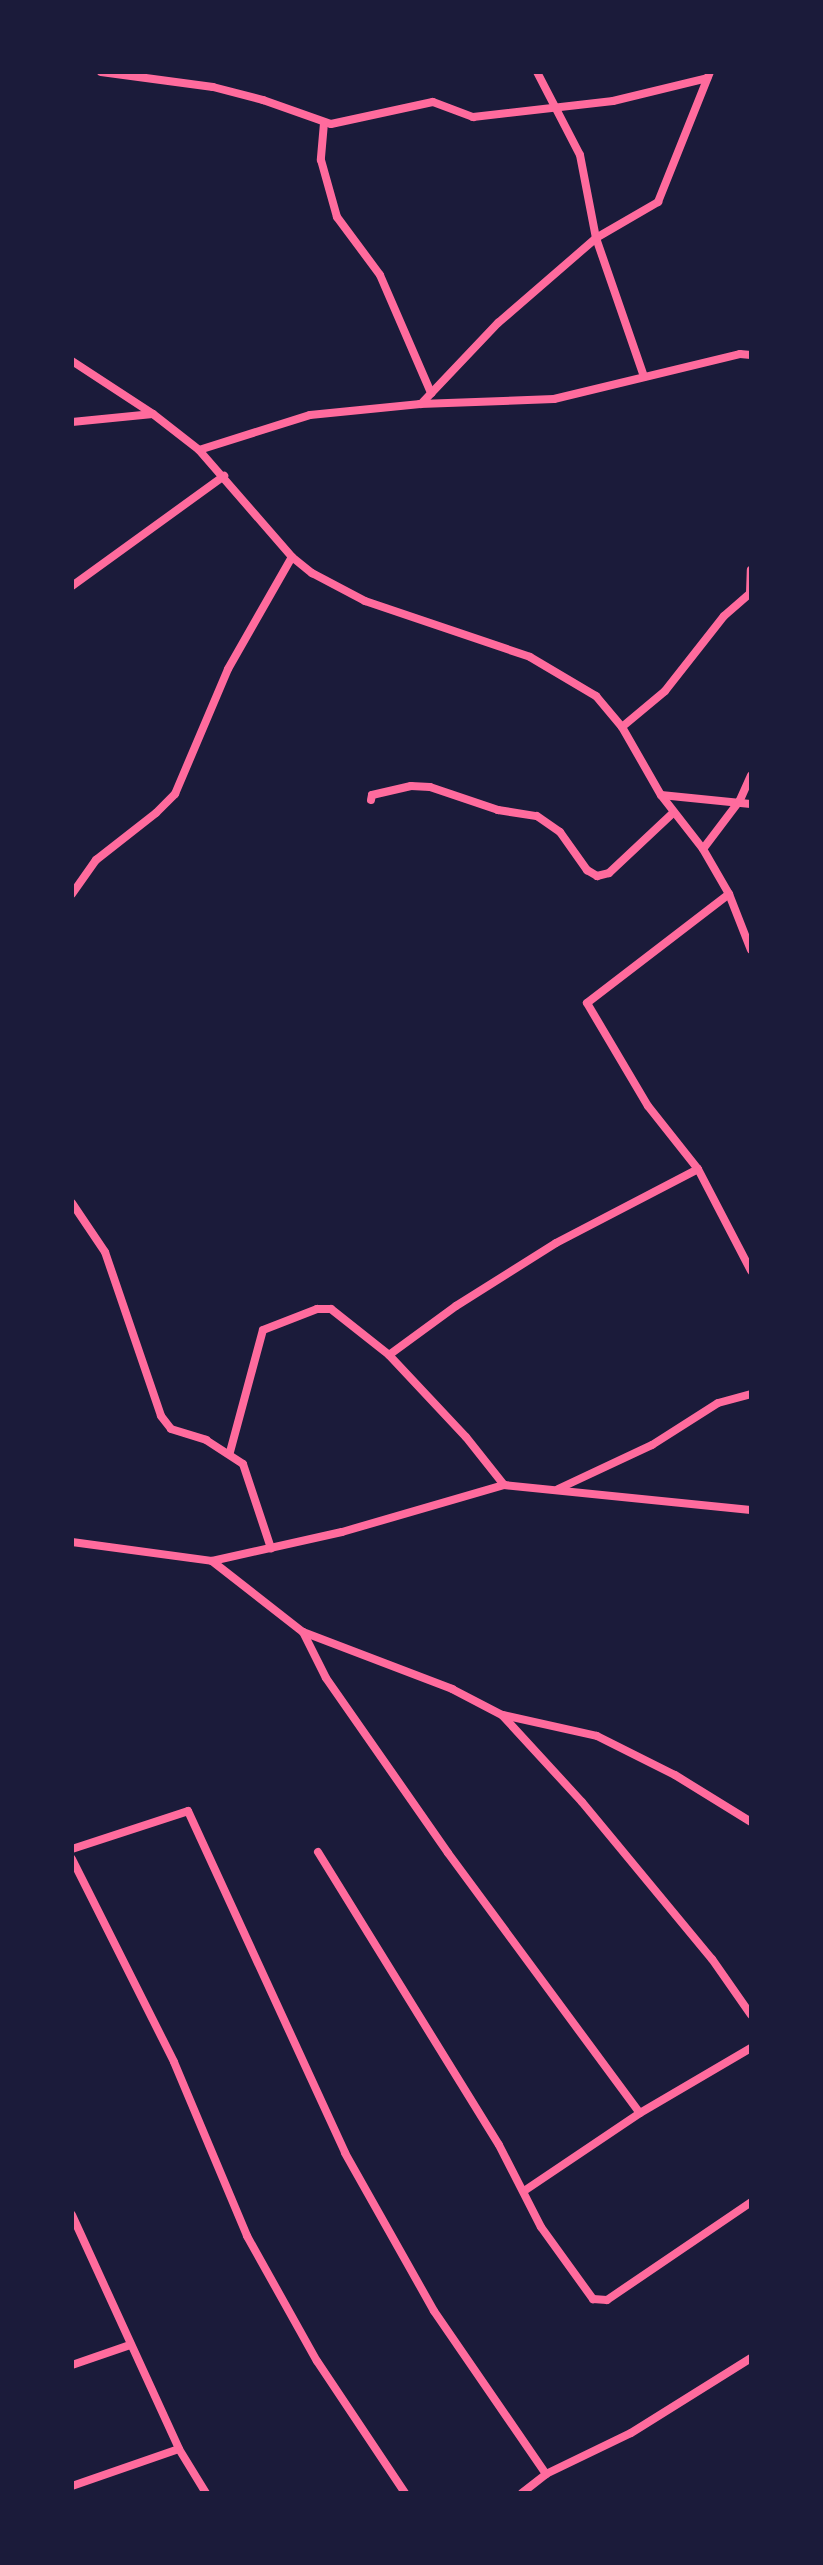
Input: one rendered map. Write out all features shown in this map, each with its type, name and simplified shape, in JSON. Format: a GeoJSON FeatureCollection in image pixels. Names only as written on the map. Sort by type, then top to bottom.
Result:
{"type":"FeatureCollection","features":[{"type":"Feature","properties":{"kind":"street"},"geometry":{"type":"LineString","coordinates":[[101,72],[191,83],[237,93],[300,111],[324,123],[433,102],[473,117],[613,101],[709,75]]}},
{"type":"Feature","properties":{"kind":"street"},"geometry":{"type":"LineString","coordinates":[[537,72],[580,155],[596,238],[644,377]]}},
{"type":"Feature","properties":{"kind":"street"},"geometry":{"type":"LineString","coordinates":[[420,404],[498,323],[596,238],[658,202],[709,75]]}},
{"type":"Feature","properties":{"kind":"street"},"geometry":{"type":"LineString","coordinates":[[324,123],[321,160],[334,209],[380,275],[431,393]]}},
{"type":"Feature","properties":{"kind":"street"},"geometry":{"type":"LineString","coordinates":[[199,450],[310,415],[420,404],[554,399],[740,354],[751,355]]}},
{"type":"Feature","properties":{"kind":"street"},"geometry":{"type":"LineString","coordinates":[[72,361],[153,414],[199,450],[292,557],[336,588],[365,601],[530,657],[596,696],[622,727],[673,813],[703,849],[729,894],[751,950]]}},
{"type":"Feature","properties":{"kind":"street"},"geometry":{"type":"LineString","coordinates":[[72,422],[153,414]]}},
{"type":"Feature","properties":{"kind":"street"},"geometry":{"type":"LineString","coordinates":[[72,586],[224,476]]}},
{"type":"Feature","properties":{"kind":"street"},"geometry":{"type":"LineString","coordinates":[[72,894],[96,860],[175,794],[228,669],[292,557]]}},
{"type":"Feature","properties":{"kind":"street"},"geometry":{"type":"LineString","coordinates":[[622,727],[665,691],[724,616],[750,597],[751,570]]}},
{"type":"Feature","properties":{"kind":"street"},"geometry":{"type":"LineString","coordinates":[[703,849],[740,800],[751,775]]}},
{"type":"Feature","properties":{"kind":"street"},"geometry":{"type":"LineString","coordinates":[[371,800],[372,795],[411,786],[430,787],[498,810],[537,816],[560,832],[587,870],[597,876],[609,873],[673,813]]}},
{"type":"Feature","properties":{"kind":"street"},"geometry":{"type":"LineString","coordinates":[[661,795],[740,800],[751,804]]}},
{"type":"Feature","properties":{"kind":"street"},"geometry":{"type":"LineString","coordinates":[[729,894],[587,1003],[648,1106],[698,1169],[751,1271]]}},
{"type":"Feature","properties":{"kind":"street"},"geometry":{"type":"LineString","coordinates":[[741,927],[751,922]]}},
{"type":"Feature","properties":{"kind":"street"},"geometry":{"type":"LineString","coordinates":[[389,1355],[456,1306],[556,1243],[698,1169]]}},
{"type":"Feature","properties":{"kind":"street"},"geometry":{"type":"LineString","coordinates":[[72,1203],[105,1252],[163,1421],[171,1429],[230,1452],[249,1476],[271,1548]]}},
{"type":"Feature","properties":{"kind":"street"},"geometry":{"type":"LineString","coordinates":[[230,1452],[258,1338],[266,1326],[317,1309],[331,1309],[389,1355],[486,1460],[504,1485]]}},
{"type":"Feature","properties":{"kind":"street"},"geometry":{"type":"LineString","coordinates":[[557,1489],[652,1445],[718,1403],[751,1394]]}},
{"type":"Feature","properties":{"kind":"street"},"geometry":{"type":"LineString","coordinates":[[72,1542],[212,1561],[342,1532],[504,1485],[751,1510]]}},
{"type":"Feature","properties":{"kind":"street"},"geometry":{"type":"LineString","coordinates":[[212,1561],[303,1632],[439,1684],[502,1715],[597,1736],[675,1775],[751,1822]]}},
{"type":"Feature","properties":{"kind":"street"},"geometry":{"type":"LineString","coordinates":[[303,1632],[326,1678],[448,1853],[640,2113]]}},
{"type":"Feature","properties":{"kind":"street"},"geometry":{"type":"LineString","coordinates":[[502,1715],[582,1802],[712,1959],[751,2015]]}},
{"type":"Feature","properties":{"kind":"street"},"geometry":{"type":"LineString","coordinates":[[72,1849],[188,1811],[345,2153],[434,2311],[546,2474]]}},
{"type":"Feature","properties":{"kind":"street"},"geometry":{"type":"LineString","coordinates":[[318,1852],[499,2145],[559,2254],[593,2299],[600,2302],[607,2300],[751,2202]]}},
{"type":"Feature","properties":{"kind":"street"},"geometry":{"type":"LineString","coordinates":[[72,1859],[174,2062],[247,2236],[317,2361],[405,2493]]}},
{"type":"Feature","properties":{"kind":"street"},"geometry":{"type":"LineString","coordinates":[[524,2191],[640,2113],[751,2048]]}},
{"type":"Feature","properties":{"kind":"street"},"geometry":{"type":"LineString","coordinates":[[72,2215],[76,2236],[179,2449],[206,2493]]}},
{"type":"Feature","properties":{"kind":"street"},"geometry":{"type":"LineString","coordinates":[[72,2365],[130,2345]]}},
{"type":"Feature","properties":{"kind":"street"},"geometry":{"type":"LineString","coordinates":[[522,2493],[546,2474],[631,2433],[751,2358]]}},
{"type":"Feature","properties":{"kind":"street"},"geometry":{"type":"LineString","coordinates":[[72,2486],[179,2449]]}}]}
